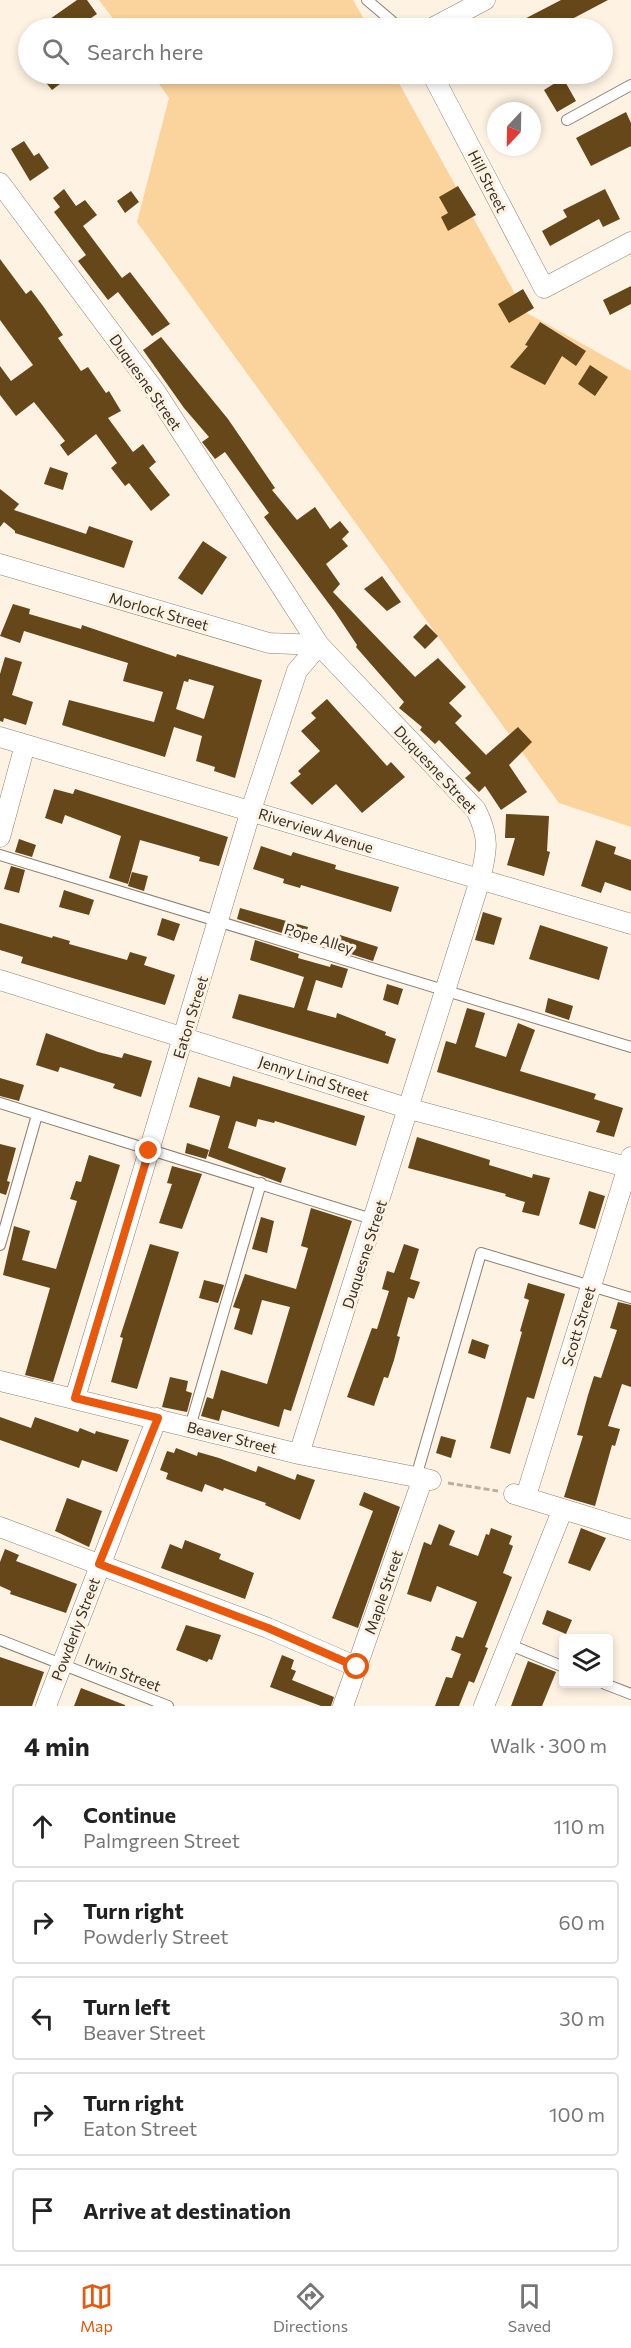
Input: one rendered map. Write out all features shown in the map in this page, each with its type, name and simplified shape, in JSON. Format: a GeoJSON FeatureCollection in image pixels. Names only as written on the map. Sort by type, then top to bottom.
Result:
{"type":"FeatureCollection","features":[{"type":"Feature","properties":{"kind":"street"},"geometry":{"type":"LineString","coordinates":[[451,18],[485,0]]}},
{"type":"Feature","properties":{"kind":"street","name":"Hill Street"},"geometry":{"type":"LineString","coordinates":[[437,84],[544,288],[631,242]]}},
{"type":"Feature","properties":{"kind":"street","name":"Duquesne Street"},"geometry":{"type":"LineString","coordinates":[[0,183],[155,390],[320,645],[476,810],[485,828],[488,845],[480,880],[444,991],[411,1109],[299,1454]]}},
{"type":"Feature","properties":{"kind":"street","name":"Morlock Street"},"geometry":{"type":"LineString","coordinates":[[0,564],[268,643],[320,645]]}},
{"type":"Feature","properties":{"kind":"street","name":"Eaton Street"},"geometry":{"type":"LineString","coordinates":[[75,1398],[251,810],[297,671],[320,645]]}},
{"type":"Feature","properties":{"kind":"street","name":"Riverview Avenue"},"geometry":{"type":"LineString","coordinates":[[0,736],[631,924]]}},
{"type":"Feature","properties":{"kind":"street"},"geometry":{"type":"LineString","coordinates":[[0,837],[26,745]]}},
{"type":"Feature","properties":{"kind":"street","name":"Jenny Lind Street"},"geometry":{"type":"LineString","coordinates":[[0,980],[411,1109],[630,1164]]}},
{"type":"Feature","properties":{"kind":"street","name":"Scott Street"},"geometry":{"type":"LineString","coordinates":[[520,1495],[630,1164]]}},
{"type":"Feature","properties":{"kind":"street","name":"Beaver Street"},"geometry":{"type":"LineString","coordinates":[[0,1381],[299,1454],[423,1478]]}},
{"type":"Feature","properties":{"kind":"street","name":"Powderly Street"},"geometry":{"type":"LineString","coordinates":[[46,1706],[99,1564],[158,1418]]}},
{"type":"Feature","properties":{"kind":"street","name":"Maple Street"},"geometry":{"type":"LineString","coordinates":[[343,1706],[423,1478]]}},
{"type":"Feature","properties":{"kind":"street"},"geometry":{"type":"LineString","coordinates":[[520,1495],[631,1530]]}},
{"type":"Feature","properties":{"kind":"street"},"geometry":{"type":"LineString","coordinates":[[484,1706],[562,1510]]}},
{"type":"Feature","properties":{"kind":"street"},"geometry":{"type":"LineString","coordinates":[[0,1527],[268,1628],[357,1667]]}},
{"type":"Feature","properties":{"kind":"lane"},"geometry":{"type":"LineString","coordinates":[[367,0],[388,18]]}},
{"type":"Feature","properties":{"kind":"lane"},"geometry":{"type":"LineString","coordinates":[[567,120],[631,85]]}},
{"type":"Feature","properties":{"kind":"lane","name":"Pope Alley"},"geometry":{"type":"LineString","coordinates":[[0,855],[631,1047]]}},
{"type":"Feature","properties":{"kind":"lane"},"geometry":{"type":"LineString","coordinates":[[0,1103],[375,1220]]}},
{"type":"Feature","properties":{"kind":"lane"},"geometry":{"type":"LineString","coordinates":[[0,1245],[37,1115]]}},
{"type":"Feature","properties":{"kind":"lane"},"geometry":{"type":"LineString","coordinates":[[190,1426],[261,1183]]}},
{"type":"Feature","properties":{"kind":"lane"},"geometry":{"type":"LineString","coordinates":[[423,1478],[481,1252],[631,1298]]}},
{"type":"Feature","properties":{"kind":"lane","name":"Irwin Street"},"geometry":{"type":"LineString","coordinates":[[0,1640],[168,1706]]}},
{"type":"Feature","properties":{"kind":"lane"},"geometry":{"type":"LineString","coordinates":[[508,1644],[559,1664]]}},
{"type":"Feature","properties":{"kind":"lane"},"geometry":{"type":"LineString","coordinates":[[613,1686],[631,1694]]}},
{"type":"Feature","properties":{"kind":"path"},"geometry":{"type":"LineString","coordinates":[[423,1478],[520,1495]]}},
{"type":"Feature","properties":{"kind":"shaded area"},"geometry":{"type":"Polygon","coordinates":[[[99,0],[353,0],[363,18],[112,18],[99,0]]]}},
{"type":"Feature","properties":{"kind":"shaded area"},"geometry":{"type":"Polygon","coordinates":[[[159,84],[400,84],[525,312],[631,371],[631,827],[559,803],[137,222],[169,98],[159,84]]]}},
{"type":"Feature","properties":{"kind":"building"},"geometry":{"type":"Polygon","coordinates":[[[77,0],[87,0],[97,14],[91,18],[51,18],[77,0]]]}},
{"type":"Feature","properties":{"kind":"building"},"geometry":{"type":"Polygon","coordinates":[[[561,0],[608,0],[574,18],[526,18],[561,0]]]}},
{"type":"Feature","properties":{"kind":"building"},"geometry":{"type":"Polygon","coordinates":[[[47,84],[60,84],[52,90],[47,84]]]}},
{"type":"Feature","properties":{"kind":"building"},"geometry":{"type":"Polygon","coordinates":[[[554,84],[566,84],[576,101],[557,112],[544,90],[554,84]]]}},
{"type":"Feature","properties":{"kind":"building"},"geometry":{"type":"Polygon","coordinates":[[[626,112],[631,123],[631,146],[591,166],[576,138],[626,112]]]}},
{"type":"Feature","properties":{"kind":"building"},"geometry":{"type":"Polygon","coordinates":[[[24,141],[34,156],[39,153],[49,168],[30,181],[11,149],[24,141]]]}},
{"type":"Feature","properties":{"kind":"building"},"geometry":{"type":"Polygon","coordinates":[[[458,186],[476,215],[448,231],[441,217],[448,213],[439,197],[458,186]]]}},
{"type":"Feature","properties":{"kind":"building"},"geometry":{"type":"Polygon","coordinates":[[[64,189],[76,206],[85,200],[97,215],[83,226],[122,278],[130,272],[170,324],[152,336],[118,292],[108,300],[78,261],[86,255],[54,212],[60,207],[53,198],[64,189]]]}},
{"type":"Feature","properties":{"kind":"building"},"geometry":{"type":"Polygon","coordinates":[[[605,189],[620,219],[603,227],[599,219],[550,246],[542,231],[567,217],[563,210],[605,189]]]}},
{"type":"Feature","properties":{"kind":"building"},"geometry":{"type":"Polygon","coordinates":[[[131,191],[139,202],[125,213],[117,201],[131,191]]]}},
{"type":"Feature","properties":{"kind":"building"},"geometry":{"type":"Polygon","coordinates":[[[0,259],[26,294],[31,290],[43,306],[63,335],[58,338],[81,371],[88,367],[106,393],[109,391],[121,411],[108,418],[133,452],[143,444],[156,462],[149,468],[170,495],[151,511],[129,483],[125,486],[111,468],[117,463],[96,434],[68,456],[60,445],[65,441],[34,402],[16,416],[0,395],[0,366],[11,381],[33,365],[0,320],[0,259]]]}},
{"type":"Feature","properties":{"kind":"building"},"geometry":{"type":"Polygon","coordinates":[[[631,286],[631,304],[610,315],[603,300],[631,286]]]}},
{"type":"Feature","properties":{"kind":"building"},"geometry":{"type":"Polygon","coordinates":[[[523,289],[534,308],[509,323],[498,304],[523,289]]]}},
{"type":"Feature","properties":{"kind":"building"},"geometry":{"type":"Polygon","coordinates":[[[540,322],[586,351],[576,366],[562,356],[545,385],[510,367],[528,346],[525,345],[540,322]]]}},
{"type":"Feature","properties":{"kind":"building"},"geometry":{"type":"Polygon","coordinates":[[[161,337],[228,419],[275,488],[272,490],[297,520],[315,507],[330,529],[340,521],[349,532],[342,539],[348,546],[326,564],[340,584],[333,592],[415,677],[438,658],[466,687],[449,703],[462,716],[455,723],[486,755],[518,727],[532,742],[509,765],[527,792],[501,810],[485,786],[479,792],[465,778],[471,773],[439,740],[435,744],[420,730],[422,727],[399,708],[404,702],[356,647],[357,645],[335,612],[264,517],[269,513],[225,452],[215,459],[202,442],[209,437],[184,408],[143,350],[161,337]]]}},
{"type":"Feature","properties":{"kind":"building"},"geometry":{"type":"Polygon","coordinates":[[[590,365],[608,377],[595,396],[578,384],[590,365]]]}},
{"type":"Feature","properties":{"kind":"building"},"geometry":{"type":"Polygon","coordinates":[[[50,467],[68,473],[63,490],[44,484],[50,467]]]}},
{"type":"Feature","properties":{"kind":"building"},"geometry":{"type":"Polygon","coordinates":[[[0,489],[19,504],[14,510],[86,534],[89,526],[133,541],[124,568],[15,533],[4,522],[0,527],[0,489]]]}},
{"type":"Feature","properties":{"kind":"building"},"geometry":{"type":"Polygon","coordinates":[[[203,541],[227,557],[202,595],[178,578],[203,541]]]}},
{"type":"Feature","properties":{"kind":"building"},"geometry":{"type":"Polygon","coordinates":[[[382,576],[401,602],[387,611],[364,589],[382,576]]]}},
{"type":"Feature","properties":{"kind":"building"},"geometry":{"type":"Polygon","coordinates":[[[13,604],[30,609],[29,614],[81,629],[82,625],[176,657],[177,654],[262,680],[235,778],[214,771],[215,767],[196,761],[202,736],[174,727],[165,757],[62,725],[69,700],[154,722],[163,692],[123,681],[128,663],[24,631],[20,643],[0,636],[13,604]],[[189,679],[188,682],[184,681],[176,709],[204,719],[214,686],[189,679]]]}},
{"type":"Feature","properties":{"kind":"building"},"geometry":{"type":"Polygon","coordinates":[[[426,624],[438,636],[425,649],[413,637],[426,624]]]}},
{"type":"Feature","properties":{"kind":"building"},"geometry":{"type":"Polygon","coordinates":[[[5,657],[22,662],[12,695],[33,702],[26,725],[4,718],[3,722],[0,721],[0,674],[5,657]]]}},
{"type":"Feature","properties":{"kind":"building"},"geometry":{"type":"Polygon","coordinates":[[[327,699],[387,766],[391,762],[405,777],[362,813],[336,784],[312,805],[290,783],[301,774],[298,771],[320,751],[301,731],[316,718],[311,713],[327,699]]]}},
{"type":"Feature","properties":{"kind":"building"},"geometry":{"type":"Polygon","coordinates":[[[54,789],[73,794],[75,789],[228,837],[219,866],[199,861],[200,857],[140,840],[128,884],[109,878],[121,836],[65,815],[62,824],[45,818],[54,789]]]}},
{"type":"Feature","properties":{"kind":"building"},"geometry":{"type":"Polygon","coordinates":[[[506,814],[549,816],[547,851],[550,852],[544,876],[507,865],[515,838],[505,838],[506,814]]]}},
{"type":"Feature","properties":{"kind":"building"},"geometry":{"type":"Polygon","coordinates":[[[19,839],[36,845],[32,857],[15,852],[19,839]]]}},
{"type":"Feature","properties":{"kind":"building"},"geometry":{"type":"Polygon","coordinates":[[[596,840],[616,847],[614,854],[631,860],[631,891],[605,882],[601,893],[581,886],[596,840]]]}},
{"type":"Feature","properties":{"kind":"building"},"geometry":{"type":"Polygon","coordinates":[[[261,846],[291,856],[293,852],[336,865],[335,869],[399,887],[391,912],[301,885],[300,888],[283,883],[284,879],[253,869],[261,846]]]}},
{"type":"Feature","properties":{"kind":"building"},"geometry":{"type":"Polygon","coordinates":[[[11,866],[25,870],[19,893],[4,889],[11,866]]]}},
{"type":"Feature","properties":{"kind":"building"},"geometry":{"type":"Polygon","coordinates":[[[132,872],[148,876],[144,891],[128,886],[132,872]]]}},
{"type":"Feature","properties":{"kind":"building"},"geometry":{"type":"Polygon","coordinates":[[[64,890],[94,900],[89,915],[59,907],[64,890]]]}},
{"type":"Feature","properties":{"kind":"building"},"geometry":{"type":"Polygon","coordinates":[[[240,908],[308,927],[304,940],[237,919],[240,908]]]}},
{"type":"Feature","properties":{"kind":"building"},"geometry":{"type":"Polygon","coordinates":[[[483,912],[502,918],[494,945],[475,940],[483,912]]]}},
{"type":"Feature","properties":{"kind":"building"},"geometry":{"type":"Polygon","coordinates":[[[162,918],[180,924],[174,941],[157,935],[162,918]]]}},
{"type":"Feature","properties":{"kind":"building"},"geometry":{"type":"Polygon","coordinates":[[[0,923],[52,938],[53,936],[70,941],[69,944],[127,960],[130,952],[147,957],[144,965],[175,975],[165,1005],[21,963],[23,957],[0,950],[0,923]]]}},
{"type":"Feature","properties":{"kind":"building"},"geometry":{"type":"Polygon","coordinates":[[[540,925],[608,947],[599,980],[529,959],[540,925]]]}},
{"type":"Feature","properties":{"kind":"building"},"geometry":{"type":"Polygon","coordinates":[[[340,935],[378,947],[373,961],[335,949],[340,935]]]}},
{"type":"Feature","properties":{"kind":"building"},"geometry":{"type":"Polygon","coordinates":[[[255,940],[299,954],[298,958],[330,967],[331,964],[348,969],[342,988],[316,980],[307,1010],[336,1018],[337,1013],[386,1032],[385,1035],[396,1039],[388,1064],[232,1018],[239,994],[294,1008],[304,977],[250,960],[255,940]]]}},
{"type":"Feature","properties":{"kind":"building"},"geometry":{"type":"Polygon","coordinates":[[[387,984],[403,989],[398,1005],[383,1000],[387,984]]]}},
{"type":"Feature","properties":{"kind":"building"},"geometry":{"type":"Polygon","coordinates":[[[548,998],[573,1006],[569,1020],[545,1012],[548,998]]]}},
{"type":"Feature","properties":{"kind":"building"},"geometry":{"type":"Polygon","coordinates":[[[467,1008],[485,1013],[475,1047],[506,1057],[518,1023],[535,1030],[520,1071],[596,1094],[594,1099],[623,1108],[614,1137],[596,1132],[600,1121],[437,1072],[446,1041],[456,1044],[467,1008]]]}},
{"type":"Feature","properties":{"kind":"building"},"geometry":{"type":"Polygon","coordinates":[[[46,1033],[98,1052],[122,1058],[124,1053],[152,1061],[141,1097],[113,1088],[115,1084],[60,1067],[58,1072],[36,1065],[46,1033]]]}},
{"type":"Feature","properties":{"kind":"building"},"geometry":{"type":"Polygon","coordinates":[[[233,1076],[365,1116],[356,1146],[275,1121],[274,1123],[258,1119],[256,1127],[236,1121],[228,1148],[286,1168],[281,1183],[208,1156],[220,1116],[189,1107],[198,1077],[230,1087],[233,1076]]]}},
{"type":"Feature","properties":{"kind":"building"},"geometry":{"type":"Polygon","coordinates":[[[0,1078],[24,1085],[19,1101],[0,1096],[0,1078]]]}},
{"type":"Feature","properties":{"kind":"building"},"geometry":{"type":"Polygon","coordinates":[[[417,1137],[490,1160],[489,1165],[532,1178],[533,1174],[550,1178],[539,1216],[522,1212],[525,1202],[505,1196],[506,1194],[408,1168],[417,1137]]]}},
{"type":"Feature","properties":{"kind":"building"},"geometry":{"type":"Polygon","coordinates":[[[187,1143],[209,1150],[206,1159],[185,1153],[187,1143]]]}},
{"type":"Feature","properties":{"kind":"building"},"geometry":{"type":"Polygon","coordinates":[[[0,1144],[16,1148],[7,1181],[10,1182],[6,1195],[0,1193],[0,1144]]]}},
{"type":"Feature","properties":{"kind":"building"},"geometry":{"type":"Polygon","coordinates":[[[89,1155],[120,1165],[53,1382],[25,1375],[50,1288],[3,1275],[14,1226],[30,1231],[22,1260],[56,1269],[77,1201],[70,1199],[76,1181],[81,1182],[89,1155]]]}},
{"type":"Feature","properties":{"kind":"building"},"geometry":{"type":"Polygon","coordinates":[[[172,1166],[202,1174],[182,1229],[159,1223],[172,1184],[167,1183],[172,1166]]]}},
{"type":"Feature","properties":{"kind":"building"},"geometry":{"type":"Polygon","coordinates":[[[589,1191],[605,1196],[595,1229],[579,1224],[589,1191]]]}},
{"type":"Feature","properties":{"kind":"building"},"geometry":{"type":"Polygon","coordinates":[[[311,1208],[352,1221],[291,1411],[284,1409],[279,1427],[222,1410],[219,1421],[201,1416],[207,1397],[213,1399],[221,1370],[267,1384],[290,1307],[262,1300],[252,1335],[234,1329],[240,1309],[233,1307],[245,1274],[296,1289],[308,1248],[301,1246],[311,1208]]]}},
{"type":"Feature","properties":{"kind":"building"},"geometry":{"type":"Polygon","coordinates":[[[261,1217],[274,1221],[267,1253],[252,1249],[261,1217]]]}},
{"type":"Feature","properties":{"kind":"building"},"geometry":{"type":"Polygon","coordinates":[[[150,1244],[179,1252],[137,1389],[111,1382],[123,1338],[120,1337],[150,1244]]]}},
{"type":"Feature","properties":{"kind":"building"},"geometry":{"type":"Polygon","coordinates":[[[404,1244],[419,1249],[410,1279],[420,1282],[414,1299],[408,1297],[397,1336],[400,1337],[394,1360],[388,1378],[384,1377],[374,1406],[347,1397],[372,1328],[377,1329],[389,1291],[382,1289],[387,1271],[394,1273],[404,1244]]]}},
{"type":"Feature","properties":{"kind":"building"},"geometry":{"type":"Polygon","coordinates":[[[204,1280],[224,1285],[218,1303],[199,1298],[204,1280]]]}},
{"type":"Feature","properties":{"kind":"building"},"geometry":{"type":"Polygon","coordinates":[[[528,1283],[565,1294],[534,1399],[527,1397],[510,1454],[490,1448],[522,1332],[520,1331],[529,1300],[524,1298],[528,1283]]]}},
{"type":"Feature","properties":{"kind":"building"},"geometry":{"type":"Polygon","coordinates":[[[618,1302],[631,1305],[631,1387],[622,1384],[608,1426],[620,1429],[615,1446],[612,1445],[595,1506],[564,1497],[583,1436],[577,1435],[594,1376],[601,1378],[617,1330],[610,1328],[618,1302]]]}},
{"type":"Feature","properties":{"kind":"building"},"geometry":{"type":"Polygon","coordinates":[[[472,1339],[489,1345],[485,1359],[468,1353],[472,1339]]]}},
{"type":"Feature","properties":{"kind":"building"},"geometry":{"type":"Polygon","coordinates":[[[170,1377],[188,1381],[186,1391],[192,1393],[187,1412],[162,1407],[170,1377]]]}},
{"type":"Feature","properties":{"kind":"building"},"geometry":{"type":"Polygon","coordinates":[[[0,1417],[31,1428],[35,1417],[78,1432],[80,1428],[95,1434],[96,1431],[129,1440],[117,1472],[82,1460],[79,1468],[0,1440],[0,1417]]]}},
{"type":"Feature","properties":{"kind":"building"},"geometry":{"type":"Polygon","coordinates":[[[441,1436],[456,1440],[451,1458],[436,1453],[441,1436]]]}},
{"type":"Feature","properties":{"kind":"building"},"geometry":{"type":"Polygon","coordinates":[[[176,1448],[197,1456],[198,1452],[219,1458],[256,1472],[258,1466],[295,1480],[297,1474],[315,1480],[300,1520],[265,1505],[266,1503],[224,1488],[223,1491],[205,1484],[202,1492],[166,1479],[168,1473],[160,1470],[167,1451],[174,1453],[176,1448]]]}},
{"type":"Feature","properties":{"kind":"building"},"geometry":{"type":"Polygon","coordinates":[[[364,1492],[400,1507],[358,1628],[332,1618],[373,1511],[359,1505],[364,1492]]]}},
{"type":"Feature","properties":{"kind":"building"},"geometry":{"type":"Polygon","coordinates":[[[67,1498],[102,1511],[89,1547],[55,1531],[67,1498]]]}},
{"type":"Feature","properties":{"kind":"building"},"geometry":{"type":"Polygon","coordinates":[[[439,1524],[455,1531],[449,1545],[478,1556],[486,1534],[489,1535],[491,1528],[512,1536],[509,1544],[513,1546],[503,1573],[512,1577],[474,1683],[469,1681],[459,1706],[435,1706],[446,1677],[452,1678],[461,1654],[451,1650],[456,1636],[463,1638],[477,1602],[437,1586],[431,1602],[407,1594],[424,1542],[431,1545],[439,1524]]]}},
{"type":"Feature","properties":{"kind":"building"},"geometry":{"type":"Polygon","coordinates":[[[581,1528],[606,1538],[590,1571],[568,1563],[581,1528]]]}},
{"type":"Feature","properties":{"kind":"building"},"geometry":{"type":"Polygon","coordinates":[[[185,1540],[221,1554],[219,1559],[254,1573],[245,1599],[161,1568],[170,1544],[182,1549],[185,1540]]]}},
{"type":"Feature","properties":{"kind":"building"},"geometry":{"type":"Polygon","coordinates":[[[5,1549],[19,1555],[16,1561],[77,1584],[66,1613],[10,1594],[11,1591],[0,1586],[0,1562],[5,1549]]]}},
{"type":"Feature","properties":{"kind":"building"},"geometry":{"type":"Polygon","coordinates":[[[547,1610],[572,1620],[566,1634],[542,1624],[547,1610]]]}},
{"type":"Feature","properties":{"kind":"building"},"geometry":{"type":"Polygon","coordinates":[[[186,1625],[221,1635],[212,1660],[209,1659],[207,1662],[176,1650],[186,1625]]]}},
{"type":"Feature","properties":{"kind":"building"},"geometry":{"type":"Polygon","coordinates":[[[282,1655],[294,1660],[291,1669],[296,1671],[292,1680],[334,1697],[331,1706],[321,1706],[270,1687],[282,1655]]]}},
{"type":"Feature","properties":{"kind":"building"},"geometry":{"type":"Polygon","coordinates":[[[0,1657],[44,1672],[32,1706],[0,1706],[0,1657]]]}},
{"type":"Feature","properties":{"kind":"building"},"geometry":{"type":"Polygon","coordinates":[[[528,1661],[556,1672],[542,1706],[511,1706],[528,1661]]]}},
{"type":"Feature","properties":{"kind":"building"},"geometry":{"type":"Polygon","coordinates":[[[81,1688],[125,1705],[125,1706],[74,1706],[81,1688]]]}},
{"type":"Feature","properties":{"kind":"route"},"geometry":{"type":"LineString","coordinates":[[149,1151],[75,1398],[158,1418],[99,1564],[268,1628],[357,1667]]}}]}
